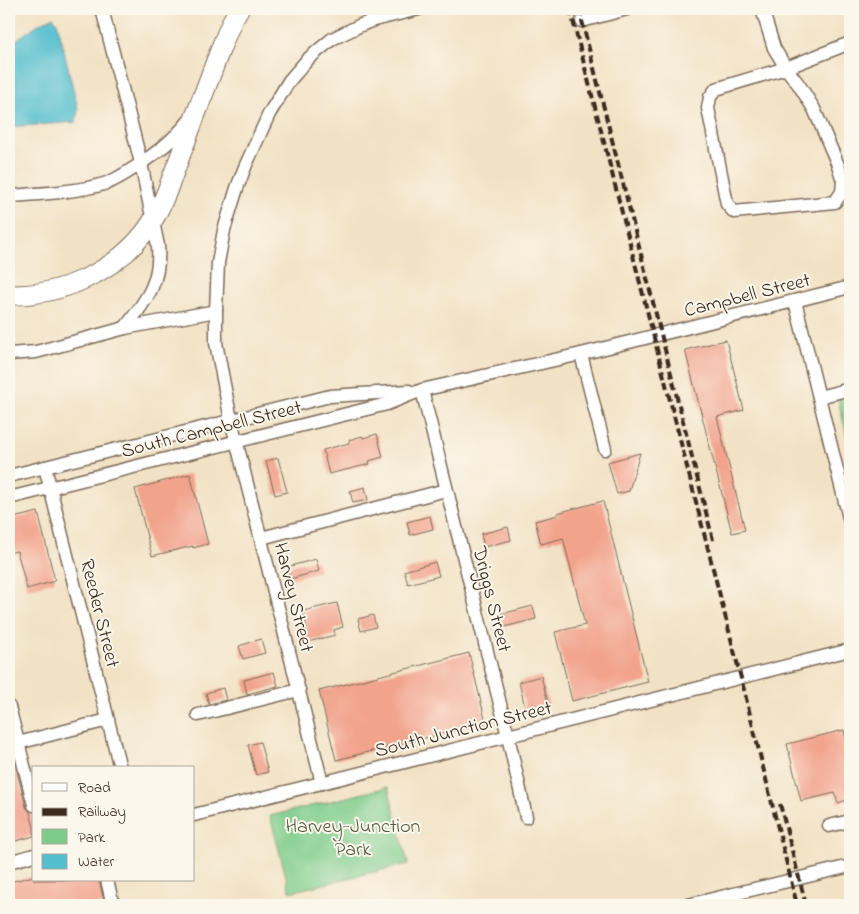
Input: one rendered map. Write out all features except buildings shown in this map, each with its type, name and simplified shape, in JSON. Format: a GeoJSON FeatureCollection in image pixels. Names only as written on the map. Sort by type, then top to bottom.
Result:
{"type":"FeatureCollection","features":[{"type":"Feature","properties":{"kind":"highway"},"geometry":{"type":"LineString","coordinates":[[9,295],[40,292],[80,282],[114,262],[145,233],[168,191],[224,38],[239,9]]}},
{"type":"Feature","properties":{"kind":"street"},"geometry":{"type":"LineString","coordinates":[[102,9],[141,163],[159,258],[151,291],[125,328]]}},
{"type":"Feature","properties":{"kind":"street","name":"Harvey Street"},"geometry":{"type":"LineString","coordinates":[[322,783],[231,420],[216,343],[218,263],[224,230],[245,167],[269,114],[289,81],[308,59],[332,39],[374,20],[419,9]]}},
{"type":"Feature","properties":{"kind":"street"},"geometry":{"type":"LineString","coordinates":[[582,20],[627,9]]}},
{"type":"Feature","properties":{"kind":"street"},"geometry":{"type":"LineString","coordinates":[[762,9],[774,48],[786,68],[814,109],[838,165],[846,192],[835,202],[734,212],[726,204],[708,108],[710,97],[716,89],[786,68],[850,43]]}},
{"type":"Feature","properties":{"kind":"street"},"geometry":{"type":"LineString","coordinates":[[9,196],[97,186],[117,178],[169,143],[199,106]]}},
{"type":"Feature","properties":{"kind":"street","name":"Campbell Street"},"geometry":{"type":"LineString","coordinates":[[653,336],[850,287]]}},
{"type":"Feature","properties":{"kind":"street"},"geometry":{"type":"LineString","coordinates":[[795,301],[850,522]]}},
{"type":"Feature","properties":{"kind":"street"},"geometry":{"type":"LineString","coordinates":[[9,354],[36,352],[125,328],[216,311]]}},
{"type":"Feature","properties":{"kind":"street","name":"South Campbell Street"},"geometry":{"type":"LineString","coordinates":[[9,476],[330,396],[422,390],[653,336]]}},
{"type":"Feature","properties":{"kind":"street"},"geometry":{"type":"LineString","coordinates":[[581,354],[605,449]]}},
{"type":"Feature","properties":{"kind":"street"},"geometry":{"type":"LineString","coordinates":[[819,397],[850,388]]}},
{"type":"Feature","properties":{"kind":"street","name":"South Campbell Street"},"geometry":{"type":"LineString","coordinates":[[9,498],[387,404],[422,390]]}},
{"type":"Feature","properties":{"kind":"street","name":"Driggs Street"},"geometry":{"type":"LineString","coordinates":[[422,390],[508,736],[526,817]]}},
{"type":"Feature","properties":{"kind":"street","name":"Reeder Street"},"geometry":{"type":"LineString","coordinates":[[45,467],[120,766]]}},
{"type":"Feature","properties":{"kind":"street"},"geometry":{"type":"LineString","coordinates":[[261,538],[446,490]]}},
{"type":"Feature","properties":{"kind":"street","name":"South Junction Street"},"geometry":{"type":"LineString","coordinates":[[195,815],[850,650]]}},
{"type":"Feature","properties":{"kind":"street"},"geometry":{"type":"LineString","coordinates":[[198,715],[299,690]]}},
{"type":"Feature","properties":{"kind":"street"},"geometry":{"type":"LineString","coordinates":[[9,707],[32,797]]}},
{"type":"Feature","properties":{"kind":"street"},"geometry":{"type":"LineString","coordinates":[[18,743],[108,720]]}},
{"type":"Feature","properties":{"kind":"street"},"geometry":{"type":"LineString","coordinates":[[828,826],[850,821]]}},
{"type":"Feature","properties":{"kind":"street"},"geometry":{"type":"LineString","coordinates":[[9,862],[32,856]]}},
{"type":"Feature","properties":{"kind":"street"},"geometry":{"type":"LineString","coordinates":[[688,905],[850,866]]}},
{"type":"Feature","properties":{"kind":"street"},"geometry":{"type":"LineString","coordinates":[[107,882],[113,905]]}},
{"type":"Feature","properties":{"kind":"green space"},"geometry":{"type":"Polygon","coordinates":[[[850,393],[850,449],[837,396],[850,393]]]}},
{"type":"Feature","properties":{"kind":"green space","name":"Harvey-Junction Park"},"geometry":{"type":"Polygon","coordinates":[[[388,787],[408,864],[290,892],[270,816],[388,787]]]}},
{"type":"Feature","properties":{"kind":"water"},"geometry":{"type":"Polygon","coordinates":[[[53,17],[57,22],[78,109],[76,122],[9,127],[9,45],[37,25],[53,17]]]}},
{"type":"Feature","properties":{"kind":"railway"},"geometry":{"type":"LineString","coordinates":[[570,9],[797,905]]}},
{"type":"Feature","properties":{"kind":"railway"},"geometry":{"type":"LineString","coordinates":[[579,9],[714,544]]}},
{"type":"Feature","properties":{"kind":"railway"},"geometry":{"type":"LineString","coordinates":[[780,804],[806,905]]}}]}
